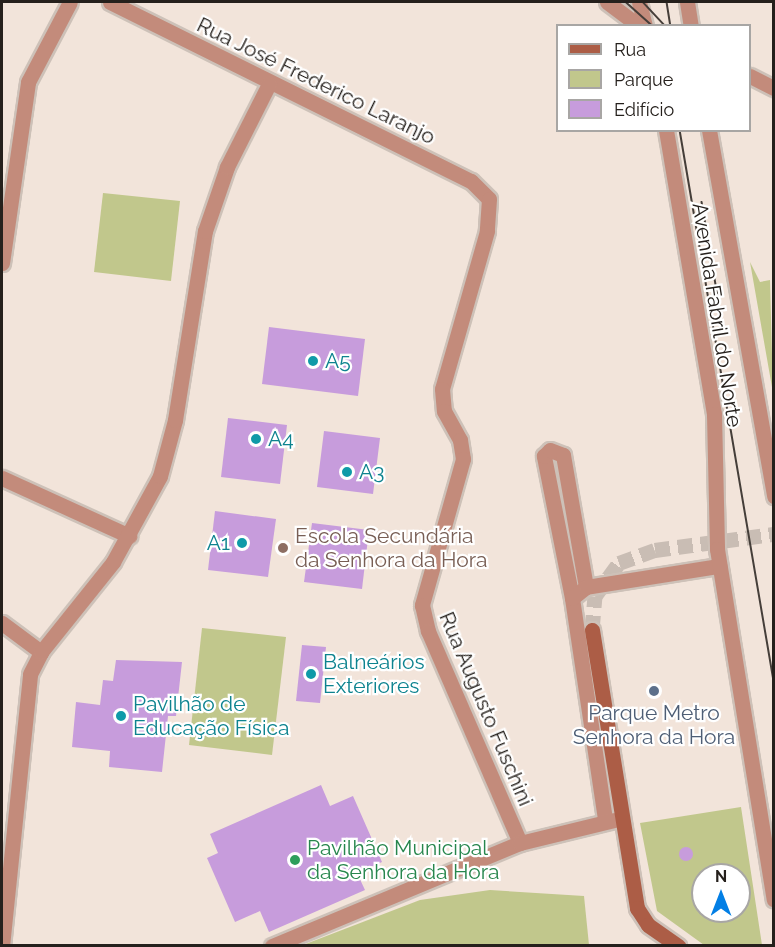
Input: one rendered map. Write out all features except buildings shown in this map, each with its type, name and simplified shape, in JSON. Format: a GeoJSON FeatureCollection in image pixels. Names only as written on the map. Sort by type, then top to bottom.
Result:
{"type":"FeatureCollection","features":[{"type":"Feature","properties":{"kind":"main road"},"geometry":{"type":"LineString","coordinates":[[592,630],[622,820],[640,914],[678,945]]}},
{"type":"Feature","properties":{"kind":"street"},"geometry":{"type":"LineString","coordinates":[[2,263],[28,82],[70,2]]}},
{"type":"Feature","properties":{"kind":"street","name":"Rua José Frederico Laranjo"},"geometry":{"type":"LineString","coordinates":[[110,2],[269,84],[471,181],[489,199],[490,211]]}},
{"type":"Feature","properties":{"kind":"street"},"geometry":{"type":"LineString","coordinates":[[607,2],[636,24]]}},
{"type":"Feature","properties":{"kind":"street"},"geometry":{"type":"LineString","coordinates":[[639,2],[644,24]]}},
{"type":"Feature","properties":{"kind":"street"},"geometry":{"type":"LineString","coordinates":[[687,2],[691,24]]}},
{"type":"Feature","properties":{"kind":"street"},"geometry":{"type":"LineString","coordinates":[[751,76],[774,88]]}},
{"type":"Feature","properties":{"kind":"street"},"geometry":{"type":"LineString","coordinates":[[2,945],[27,686],[41,652],[129,536],[168,452],[193,288],[217,190],[269,84]]}},
{"type":"Feature","properties":{"kind":"street","name":"Avenida Fabril do Norte"},"geometry":{"type":"LineString","coordinates":[[666,132],[714,414],[719,566],[774,899]]}},
{"type":"Feature","properties":{"kind":"street","name":"Avenida Fabril do Norte"},"geometry":{"type":"LineString","coordinates":[[709,132],[774,496]]}},
{"type":"Feature","properties":{"kind":"street","name":"Rua Augusto Fuschini"},"geometry":{"type":"LineString","coordinates":[[490,211],[442,389],[444,411],[460,440],[463,459],[422,605],[428,631],[520,843]]}},
{"type":"Feature","properties":{"kind":"street"},"geometry":{"type":"LineString","coordinates":[[586,587],[563,455],[550,450],[544,456],[572,598],[605,819]]}},
{"type":"Feature","properties":{"kind":"street"},"geometry":{"type":"LineString","coordinates":[[2,478],[129,536]]}},
{"type":"Feature","properties":{"kind":"street"},"geometry":{"type":"LineString","coordinates":[[572,598],[586,587],[719,566]]}},
{"type":"Feature","properties":{"kind":"street"},"geometry":{"type":"LineString","coordinates":[[2,623],[41,652]]}},
{"type":"Feature","properties":{"kind":"street"},"geometry":{"type":"LineString","coordinates":[[272,945],[520,843],[605,819],[622,820]]}},
{"type":"Feature","properties":{"kind":"green space"},"geometry":{"type":"Polygon","coordinates":[[[103,193],[180,201],[171,281],[94,272],[103,193]]]}},
{"type":"Feature","properties":{"kind":"green space"},"geometry":{"type":"Polygon","coordinates":[[[750,262],[760,282],[770,280],[773,393],[750,262]]]}},
{"type":"Feature","properties":{"kind":"green space"},"geometry":{"type":"Polygon","coordinates":[[[202,628],[286,637],[272,755],[189,745],[202,628]]]}},
{"type":"Feature","properties":{"kind":"green space"},"geometry":{"type":"Polygon","coordinates":[[[741,807],[750,863],[691,863],[691,923],[751,923],[751,873],[762,945],[704,945],[657,911],[640,823],[741,807]]]}},
{"type":"Feature","properties":{"kind":"green space"},"geometry":{"type":"Polygon","coordinates":[[[490,890],[584,896],[589,945],[303,945],[420,900],[490,890]]]}},
{"type":"Feature","properties":{"kind":"tunnel"},"geometry":{"type":"LineString","coordinates":[[592,630],[595,596],[619,563],[655,550],[774,534]]}},
{"type":"Feature","properties":{"kind":"tram line"},"geometry":{"type":"LineString","coordinates":[[626,2],[651,24]]}},
{"type":"Feature","properties":{"kind":"tram line"},"geometry":{"type":"LineString","coordinates":[[643,2],[663,24]]}},
{"type":"Feature","properties":{"kind":"tram line"},"geometry":{"type":"LineString","coordinates":[[667,2],[671,24]]}},
{"type":"Feature","properties":{"kind":"tram line"},"geometry":{"type":"LineString","coordinates":[[680,132],[774,681]]}},
{"type":"Feature","properties":{"kind":"tram line"},"geometry":{"type":"LineString","coordinates":[[702,202],[719,303]]}},
{"type":"Feature","properties":{"kind":"place","name":"A5"},"geometry":{"type":"Point","coordinates":[313,361]}},
{"type":"Feature","properties":{"kind":"place","name":"A4"},"geometry":{"type":"Point","coordinates":[256,439]}},
{"type":"Feature","properties":{"kind":"place","name":"A3"},"geometry":{"type":"Point","coordinates":[347,472]}},
{"type":"Feature","properties":{"kind":"place","name":"A1"},"geometry":{"type":"Point","coordinates":[242,543]}},
{"type":"Feature","properties":{"kind":"place","name":"Escola Secundária da Senhora da Hora"},"geometry":{"type":"Point","coordinates":[283,548]}},
{"type":"Feature","properties":{"kind":"place","name":"Balneários Exteriores"},"geometry":{"type":"Point","coordinates":[311,674]}},
{"type":"Feature","properties":{"kind":"place","name":"Parque Metro Senhora da Hora"},"geometry":{"type":"Point","coordinates":[654,691]}},
{"type":"Feature","properties":{"kind":"place","name":"Pavilhão de Educação Física"},"geometry":{"type":"Point","coordinates":[121,716]}},
{"type":"Feature","properties":{"kind":"place","name":"Pavilhão Municipal da Senhora da Hora"},"geometry":{"type":"Point","coordinates":[295,860]}}]}
